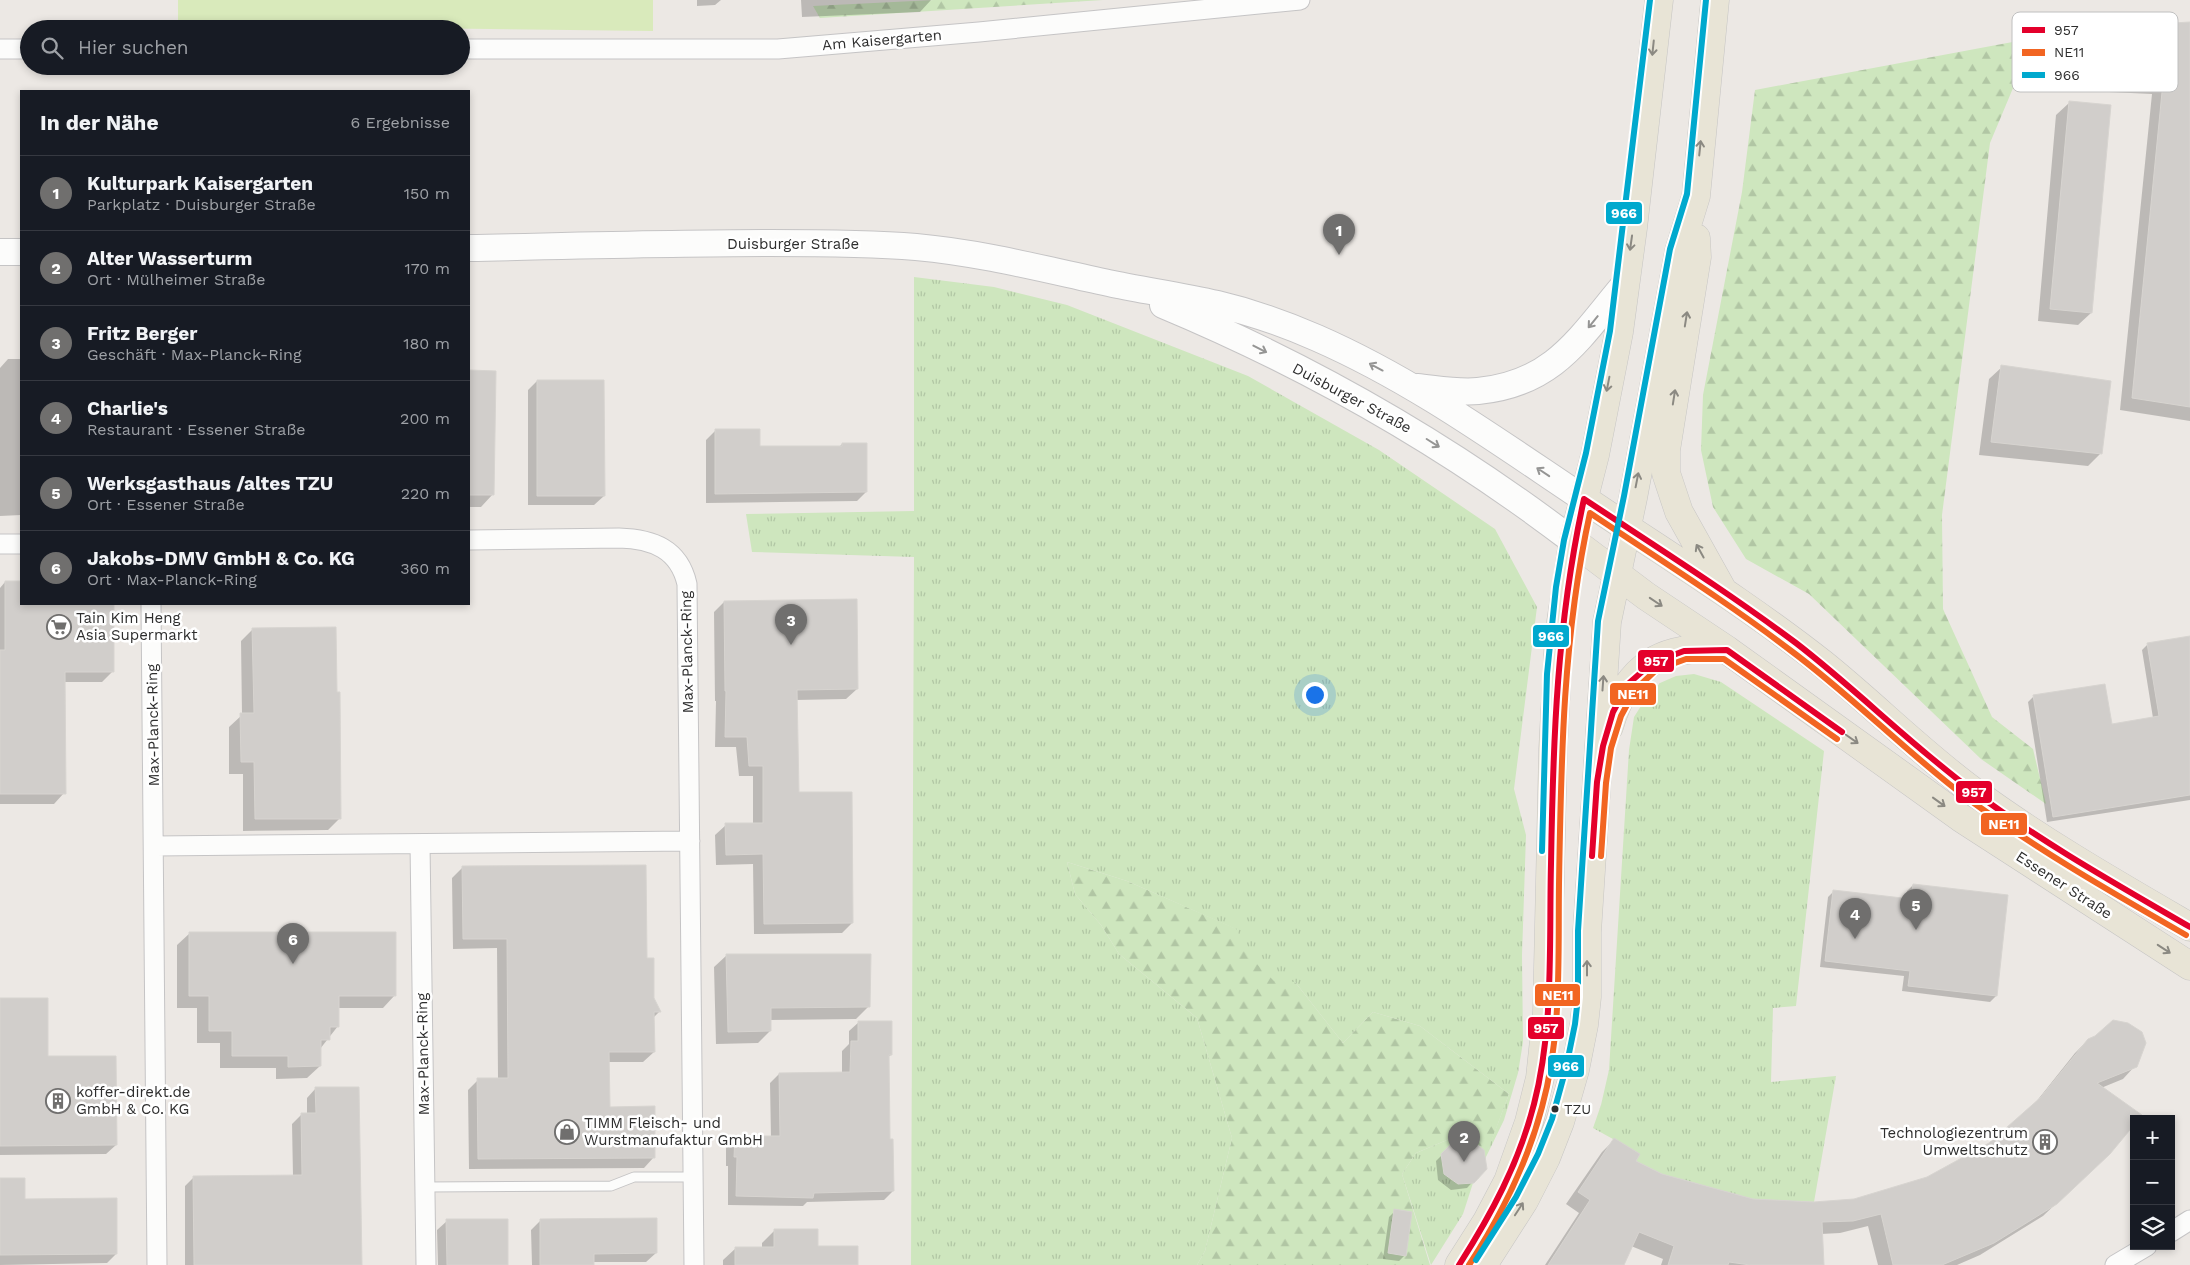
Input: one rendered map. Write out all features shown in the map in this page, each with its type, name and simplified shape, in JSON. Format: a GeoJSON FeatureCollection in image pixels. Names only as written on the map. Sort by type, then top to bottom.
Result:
{"type":"FeatureCollection","features":[{"type":"Feature","properties":{"kind":"main road"},"geometry":{"type":"LineString","coordinates":[[1459,1265],[1487,1221],[1508,1181],[1529,1122],[1540,1078],[1547,1012],[1556,674],[1565,588],[1617,342],[1659,0]]}},
{"type":"Feature","properties":{"kind":"main road"},"geometry":{"type":"LineString","coordinates":[[1715,0],[1696,196],[1697,257],[1666,450],[1666,473],[1679,512],[1724,594]]}},
{"type":"Feature","properties":{"kind":"main road"},"geometry":{"type":"LineString","coordinates":[[1483,1265],[1524,1201],[1546,1158],[1560,1122],[1575,1070],[1587,997],[1587,932],[1607,622],[1678,251],[1696,196]]}},
{"type":"Feature","properties":{"kind":"main road","name":"Duisburger Straße"},"geometry":{"type":"LineString","coordinates":[[470,248],[737,243],[917,247],[988,257],[1215,303],[1277,322],[1341,349],[1413,387],[1584,499]]}},
{"type":"Feature","properties":{"kind":"main road"},"geometry":{"type":"LineString","coordinates":[[0,252],[20,252]]}},
{"type":"Feature","properties":{"kind":"main road","name":"Duisburger Straße"},"geometry":{"type":"LineString","coordinates":[[1114,284],[1216,327],[1387,415],[1439,446],[1574,541]]}},
{"type":"Feature","properties":{"kind":"main road"},"geometry":{"type":"LineString","coordinates":[[1413,387],[1477,391],[1513,384],[1535,375],[1569,352],[1624,285]]}},
{"type":"Feature","properties":{"kind":"main road","name":"Essener Straße"},"geometry":{"type":"LineString","coordinates":[[1584,499],[1724,594],[1823,665],[1936,763],[1973,791],[2088,867],[2190,927]]}},
{"type":"Feature","properties":{"kind":"main road","name":"Essener Straße"},"geometry":{"type":"LineString","coordinates":[[1574,541],[1616,574],[1727,650],[1961,818],[2190,966]]}},
{"type":"Feature","properties":{"kind":"main road"},"geometry":{"type":"LineString","coordinates":[[1597,767],[1611,719],[1620,696],[1632,677],[1642,668],[1678,651],[1708,648],[1727,650]]}},
{"type":"Feature","properties":{"kind":"street","name":"Am Kaisergarten"},"geometry":{"type":"LineString","coordinates":[[470,49],[778,49],[979,32],[1300,0]]}},
{"type":"Feature","properties":{"kind":"street"},"geometry":{"type":"LineString","coordinates":[[0,49],[20,49]]}},
{"type":"Feature","properties":{"kind":"street","name":"Max-Planck-Ring"},"geometry":{"type":"LineString","coordinates":[[470,540],[626,538],[658,545],[667,550],[680,565],[686,584],[694,1265]]}},
{"type":"Feature","properties":{"kind":"street"},"geometry":{"type":"LineString","coordinates":[[0,544],[20,544]]}},
{"type":"Feature","properties":{"kind":"street","name":"Max-Planck-Ring"},"geometry":{"type":"LineString","coordinates":[[151,605],[157,1265]]}},
{"type":"Feature","properties":{"kind":"street"},"geometry":{"type":"LineString","coordinates":[[154,846],[690,841]]}},
{"type":"Feature","properties":{"kind":"street","name":"Max-Planck-Ring"},"geometry":{"type":"LineString","coordinates":[[420,844],[426,1265]]}},
{"type":"Feature","properties":{"kind":"street"},"geometry":{"type":"LineString","coordinates":[[2175,1229],[2190,1220]]}},
{"type":"Feature","properties":{"kind":"street"},"geometry":{"type":"LineString","coordinates":[[2115,1265],[2140,1250]]}},
{"type":"Feature","properties":{"kind":"lane"},"geometry":{"type":"LineString","coordinates":[[425,1187],[611,1186],[634,1177],[693,1177]]}},
{"type":"Feature","properties":{"kind":"green space"},"geometry":{"type":"Polygon","coordinates":[[[178,0],[653,0],[653,31],[470,29],[470,20],[178,20],[178,0]]]}},
{"type":"Feature","properties":{"kind":"green space"},"geometry":{"type":"Polygon","coordinates":[[[934,0],[1103,0],[820,18],[813,6],[934,0]]]}},
{"type":"Feature","properties":{"kind":"green space"},"geometry":{"type":"Polygon","coordinates":[[[2012,42],[2012,90],[1990,143],[1942,515],[1943,609],[1992,717],[2033,749],[2046,804],[1981,759],[1809,594],[1746,559],[1713,507],[1701,450],[1703,395],[1742,192],[1755,90],[2012,42]]]}},
{"type":"Feature","properties":{"kind":"green space"},"geometry":{"type":"Polygon","coordinates":[[[914,277],[994,287],[1067,305],[1248,376],[1379,450],[1495,529],[1537,607],[1514,789],[1526,835],[1522,955],[1523,1042],[1518,1073],[1504,1120],[1485,1159],[1479,1178],[1473,1183],[1463,1214],[1431,1265],[1402,1174],[1416,1153],[1447,1140],[1462,1131],[1487,1152],[1509,1094],[1420,1026],[1373,1012],[1343,1043],[1295,982],[1274,981],[1241,948],[1238,930],[1127,881],[1067,862],[1075,894],[1101,925],[1119,954],[1197,1018],[1232,1138],[1205,1251],[1197,1265],[911,1265],[914,557],[752,552],[746,514],[914,511],[914,277]]]}},
{"type":"Feature","properties":{"kind":"green space"},"geometry":{"type":"Polygon","coordinates":[[[1694,674],[1721,682],[1824,751],[1796,1006],[1773,1008],[1771,1082],[1836,1076],[1814,1202],[1753,1199],[1662,1174],[1636,1161],[1640,1154],[1593,1128],[1601,1105],[1609,1070],[1629,750],[1634,717],[1648,695],[1660,683],[1676,676],[1694,674]]]}},
{"type":"Feature","properties":{"kind":"green space"},"geometry":{"type":"Polygon","coordinates":[[[1067,862],[1127,881],[1239,930],[1295,982],[1343,1043],[1373,1012],[1420,1026],[1509,1094],[1487,1153],[1462,1131],[1447,1140],[1416,1153],[1402,1174],[1430,1265],[1197,1265],[1205,1251],[1232,1138],[1197,1018],[1119,954],[1101,925],[1075,894],[1067,862]]]}},
{"type":"Feature","properties":{"kind":"building"},"geometry":{"type":"Polygon","coordinates":[[[2190,22],[2190,407],[2132,398],[2162,92],[2178,92],[2178,23],[2190,22]]]}},
{"type":"Feature","properties":{"kind":"building"},"geometry":{"type":"Polygon","coordinates":[[[2069,101],[2111,105],[2092,313],[2050,309],[2069,101]]]}},
{"type":"Feature","properties":{"kind":"building"},"geometry":{"type":"Polygon","coordinates":[[[2001,365],[2111,381],[2102,454],[1991,442],[2001,365]]]}},
{"type":"Feature","properties":{"kind":"building"},"geometry":{"type":"Polygon","coordinates":[[[470,370],[496,371],[494,495],[470,495],[470,370]]]}},
{"type":"Feature","properties":{"kind":"building"},"geometry":{"type":"Polygon","coordinates":[[[537,380],[604,380],[605,496],[537,496],[537,380]]]}},
{"type":"Feature","properties":{"kind":"building"},"geometry":{"type":"Polygon","coordinates":[[[715,429],[760,429],[760,446],[842,446],[842,443],[867,443],[867,492],[715,494],[715,429]]]}},
{"type":"Feature","properties":{"kind":"building"},"geometry":{"type":"Polygon","coordinates":[[[5,581],[20,581],[20,605],[114,605],[114,672],[65,672],[66,794],[0,794],[0,650],[5,650],[5,581]]]}},
{"type":"Feature","properties":{"kind":"building"},"geometry":{"type":"Polygon","coordinates":[[[857,599],[858,689],[797,690],[799,792],[852,792],[853,923],[764,924],[763,854],[726,855],[725,823],[763,823],[763,766],[749,766],[747,737],[725,737],[724,601],[857,599]]]}},
{"type":"Feature","properties":{"kind":"building"},"geometry":{"type":"Polygon","coordinates":[[[336,627],[337,692],[340,692],[341,819],[255,819],[254,762],[241,762],[240,713],[254,713],[252,628],[336,627]]]}},
{"type":"Feature","properties":{"kind":"building"},"geometry":{"type":"Polygon","coordinates":[[[2190,636],[2190,795],[2053,817],[2033,695],[2105,684],[2112,724],[2159,716],[2147,643],[2190,636]]]}},
{"type":"Feature","properties":{"kind":"building"},"geometry":{"type":"Polygon","coordinates":[[[646,865],[647,958],[654,958],[654,998],[661,1012],[654,1012],[655,1052],[609,1052],[610,1107],[655,1106],[655,1158],[478,1159],[477,1078],[508,1078],[507,939],[463,939],[462,866],[646,865]]]}},
{"type":"Feature","properties":{"kind":"building"},"geometry":{"type":"Polygon","coordinates":[[[1913,884],[2008,895],[1997,996],[1908,986],[1910,971],[1825,961],[1833,890],[1911,899],[1913,884]]]}},
{"type":"Feature","properties":{"kind":"building"},"geometry":{"type":"Polygon","coordinates":[[[189,932],[396,932],[396,996],[339,996],[339,1027],[330,1027],[330,1040],[321,1040],[321,1066],[288,1067],[288,1056],[232,1056],[232,1031],[209,1031],[209,996],[189,996],[189,932]]]}},
{"type":"Feature","properties":{"kind":"building"},"geometry":{"type":"Polygon","coordinates":[[[726,954],[871,954],[870,1007],[771,1008],[771,1031],[728,1032],[726,954]]]}},
{"type":"Feature","properties":{"kind":"building","name":"koffer-direkt.de GmbH & Co. KG"},"geometry":{"type":"Polygon","coordinates":[[[0,998],[48,998],[48,1056],[116,1056],[117,1145],[0,1146],[0,998]]]}},
{"type":"Feature","properties":{"kind":"building","name":"Technologiezentrum Umweltschutz"},"geometry":{"type":"Polygon","coordinates":[[[2113,1020],[2128,1023],[2142,1032],[2146,1043],[2137,1067],[2097,1083],[2142,1115],[2130,1115],[2130,1130],[2110,1154],[2057,1204],[1994,1243],[1942,1265],[1893,1265],[1881,1214],[1853,1221],[1822,1222],[1824,1265],[1750,1265],[1729,1262],[1728,1265],[1668,1265],[1674,1246],[1639,1232],[1624,1265],[1548,1265],[1590,1200],[1578,1192],[1614,1138],[1640,1154],[1636,1161],[1662,1174],[1753,1199],[1814,1202],[1854,1199],[1927,1177],[1989,1143],[2040,1098],[2088,1039],[2095,1036],[2113,1020]]]}},
{"type":"Feature","properties":{"kind":"building"},"geometry":{"type":"Polygon","coordinates":[[[858,1021],[892,1021],[892,1055],[889,1055],[890,1139],[893,1139],[894,1191],[814,1193],[813,1198],[736,1196],[737,1157],[734,1157],[735,1136],[780,1136],[779,1073],[850,1072],[851,1041],[858,1041],[858,1021]]]}},
{"type":"Feature","properties":{"kind":"building"},"geometry":{"type":"Polygon","coordinates":[[[315,1087],[359,1087],[362,1265],[194,1265],[193,1176],[302,1175],[301,1113],[316,1113],[315,1087]]]}},
{"type":"Feature","properties":{"kind":"building"},"geometry":{"type":"Polygon","coordinates":[[[1470,1139],[1484,1150],[1487,1169],[1474,1183],[1458,1184],[1444,1174],[1441,1154],[1453,1142],[1470,1139]]]}},
{"type":"Feature","properties":{"kind":"building"},"geometry":{"type":"Polygon","coordinates":[[[0,1178],[25,1178],[25,1199],[117,1198],[117,1254],[0,1255],[0,1178]]]}},
{"type":"Feature","properties":{"kind":"building"},"geometry":{"type":"Polygon","coordinates":[[[1394,1209],[1412,1212],[1406,1256],[1388,1253],[1394,1209]]]}},
{"type":"Feature","properties":{"kind":"building"},"geometry":{"type":"Polygon","coordinates":[[[657,1218],[657,1253],[594,1254],[594,1265],[540,1265],[540,1219],[657,1218]]]}},
{"type":"Feature","properties":{"kind":"building"},"geometry":{"type":"Polygon","coordinates":[[[446,1219],[508,1219],[508,1265],[447,1265],[446,1219]]]}},
{"type":"Feature","properties":{"kind":"building"},"geometry":{"type":"Polygon","coordinates":[[[774,1229],[818,1229],[818,1246],[858,1246],[858,1265],[735,1265],[735,1247],[774,1247],[774,1229]]]}},
{"type":"Feature","properties":{"kind":"transit line","name":"966"},"geometry":{"type":"LineString","coordinates":[[1542,851],[1547,674],[1556,587],[1564,540],[1586,453],[1610,331],[1650,0]]}},
{"type":"Feature","properties":{"kind":"transit line","name":"966"},"geometry":{"type":"LineString","coordinates":[[1476,1260],[1516,1197],[1538,1154],[1552,1119],[1566,1068],[1575,1024],[1578,997],[1578,931],[1598,621],[1624,496],[1670,249],[1687,194],[1706,0]]}},
{"type":"Feature","properties":{"kind":"transit line","name":"957"},"geometry":{"type":"LineString","coordinates":[[1459,1265],[1493,1208],[1512,1168],[1534,1104],[1545,1045],[1548,1015],[1553,772],[1558,681],[1568,590],[1584,499],[1718,587],[1796,643],[1841,679],[1928,755],[1999,810],[2079,862],[2190,927]]}},
{"type":"Feature","properties":{"kind":"transit line","name":"NE11"},"geometry":{"type":"LineString","coordinates":[[1469,1265],[1502,1209],[1529,1149],[1542,1107],[1553,1052],[1558,996],[1561,790],[1565,697],[1574,605],[1590,513],[1716,597],[1790,650],[1835,686],[1922,762],[1993,817],[2074,870],[2186,935]]}},
{"type":"Feature","properties":{"kind":"transit line","name":"957"},"geometry":{"type":"LineString","coordinates":[[1592,856],[1597,782],[1603,746],[1613,712],[1628,684],[1652,663],[1684,651],[1727,650],[1842,732]]}},
{"type":"Feature","properties":{"kind":"transit line","name":"NE11"},"geometry":{"type":"LineString","coordinates":[[1601,856],[1606,783],[1611,748],[1621,716],[1635,690],[1656,670],[1686,659],[1724,659],[1837,739]]}},
{"type":"Feature","properties":{"kind":"place","name":"Kulturpark Kaisergarten"},"geometry":{"type":"Point","coordinates":[1339,255]}},
{"type":"Feature","properties":{"kind":"place","name":"Tain Kim Heng Asia Supermarkt"},"geometry":{"type":"Point","coordinates":[59,627]}},
{"type":"Feature","properties":{"kind":"place","name":"Fritz Berger"},"geometry":{"type":"Point","coordinates":[791,645]}},
{"type":"Feature","properties":{"kind":"place","name":"Werksgasthaus /altes TZU"},"geometry":{"type":"Point","coordinates":[1916,930]}},
{"type":"Feature","properties":{"kind":"place","name":"Charlie's"},"geometry":{"type":"Point","coordinates":[1855,939]}},
{"type":"Feature","properties":{"kind":"place","name":"Jakobs-DMV GmbH & Co. KG"},"geometry":{"type":"Point","coordinates":[293,964]}},
{"type":"Feature","properties":{"kind":"place","name":"koffer-direkt.de GmbH & Co. KG"},"geometry":{"type":"Point","coordinates":[58,1101]}},
{"type":"Feature","properties":{"kind":"place","name":"TZU"},"geometry":{"type":"Point","coordinates":[1555,1109]}},
{"type":"Feature","properties":{"kind":"place","name":"TIMM Fleisch- und Wurstmanufaktur GmbH"},"geometry":{"type":"Point","coordinates":[567,1132]}},
{"type":"Feature","properties":{"kind":"place","name":"Technologiezentrum Umweltschutz"},"geometry":{"type":"Point","coordinates":[2045,1142]}},
{"type":"Feature","properties":{"kind":"place","name":"Alter Wasserturm"},"geometry":{"type":"Point","coordinates":[1464,1162]}}]}
